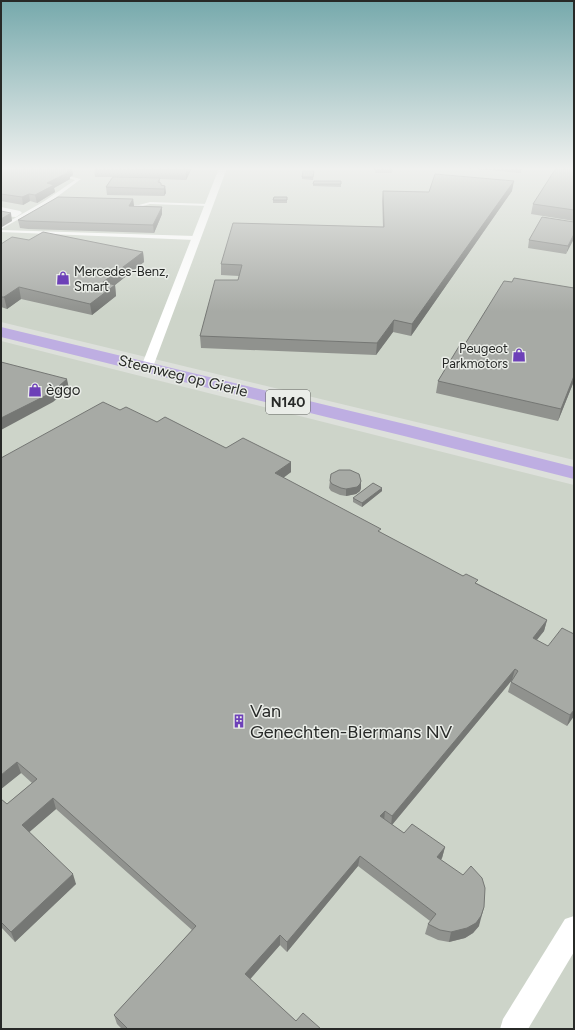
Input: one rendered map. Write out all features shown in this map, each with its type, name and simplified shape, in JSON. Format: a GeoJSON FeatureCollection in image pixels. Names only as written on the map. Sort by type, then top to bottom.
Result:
{"type":"FeatureCollection","features":[{"type":"Feature","properties":{"kind":"main road","name":"Steenweg op Gierle"},"geometry":{"type":"LineString","coordinates":[[1,332],[574,473]]}},
{"type":"Feature","properties":{"kind":"street"},"geometry":{"type":"LineString","coordinates":[[147,367],[204,216]]}},
{"type":"Feature","properties":{"kind":"street"},"geometry":{"type":"LineString","coordinates":[[513,1029],[574,928]]}},
{"type":"Feature","properties":{"kind":"lane"},"geometry":{"type":"LineString","coordinates":[[9,216],[1,230],[196,238]]}},
{"type":"Feature","properties":{"kind":"shaded area"},"geometry":{"type":"Polygon","coordinates":[[[1,216],[574,216],[574,460],[1,322],[1,216]]]}},
{"type":"Feature","properties":{"kind":"shaded area","name":"Van Genechten-Biermans NV"},"geometry":{"type":"Polygon","coordinates":[[[1,341],[574,485],[574,1029],[1,1029],[1,341]]]}},
{"type":"Feature","properties":{"kind":"building"},"geometry":{"type":"Polygon","coordinates":[[[25,216],[157,216],[153,225],[18,220],[25,216]]]}},
{"type":"Feature","properties":{"kind":"building"},"geometry":{"type":"Polygon","coordinates":[[[384,216],[489,216],[412,324],[394,320],[377,343],[200,336],[215,280],[238,280],[242,265],[221,264],[233,223],[384,227],[384,216]]]}},
{"type":"Feature","properties":{"kind":"building"},"geometry":{"type":"Polygon","coordinates":[[[542,217],[574,222],[574,234],[568,246],[529,240],[542,217]]]}},
{"type":"Feature","properties":{"kind":"building","name":"Mercedes-Benz, Smart"},"geometry":{"type":"Polygon","coordinates":[[[43,232],[143,252],[103,282],[115,285],[90,304],[19,287],[4,297],[1,297],[1,244],[12,237],[29,240],[43,232]]]}},
{"type":"Feature","properties":{"kind":"building","name":"Peugeot Parkmotors"},"geometry":{"type":"Polygon","coordinates":[[[514,278],[574,288],[574,376],[561,409],[438,381],[461,343],[465,344],[504,281],[512,282],[514,278]]]}},
{"type":"Feature","properties":{"kind":"building"},"geometry":{"type":"Polygon","coordinates":[[[1,362],[67,379],[51,393],[1,418],[1,362]]]}},
{"type":"Feature","properties":{"kind":"building","name":"Van Genechten-Biermans NV"},"geometry":{"type":"Polygon","coordinates":[[[103,402],[120,410],[126,407],[157,422],[165,417],[226,448],[243,438],[291,462],[275,473],[381,529],[378,531],[463,576],[466,574],[478,580],[475,583],[547,620],[533,638],[548,646],[562,628],[574,634],[574,710],[570,715],[511,682],[518,671],[515,669],[392,816],[385,811],[380,816],[404,833],[412,824],[445,847],[437,857],[463,875],[471,866],[482,878],[485,888],[484,907],[481,916],[476,923],[467,928],[451,932],[440,930],[428,924],[436,914],[360,856],[287,942],[280,935],[245,974],[296,1021],[303,1013],[321,1029],[128,1029],[114,1015],[196,926],[53,798],[22,825],[73,874],[11,932],[1,922],[1,799],[7,804],[37,779],[17,762],[1,775],[1,458],[103,402]]]}},
{"type":"Feature","properties":{"kind":"building"},"geometry":{"type":"Polygon","coordinates":[[[339,470],[350,470],[359,474],[361,481],[360,484],[357,487],[346,489],[332,484],[330,481],[331,474],[339,470]]]}},
{"type":"Feature","properties":{"kind":"building"},"geometry":{"type":"Polygon","coordinates":[[[373,483],[382,488],[362,503],[353,498],[373,483]]]}},
{"type":"Feature","properties":{"kind":"place","name":"Mercedes-Benz, Smart"},"geometry":{"type":"Point","coordinates":[63,278]}},
{"type":"Feature","properties":{"kind":"place","name":"Peugeot Parkmotors"},"geometry":{"type":"Point","coordinates":[519,355]}},
{"type":"Feature","properties":{"kind":"place","name":"èggo"},"geometry":{"type":"Point","coordinates":[35,390]}},
{"type":"Feature","properties":{"kind":"place","name":"Van Genechten-Biermans NV"},"geometry":{"type":"Point","coordinates":[239,721]}}]}
